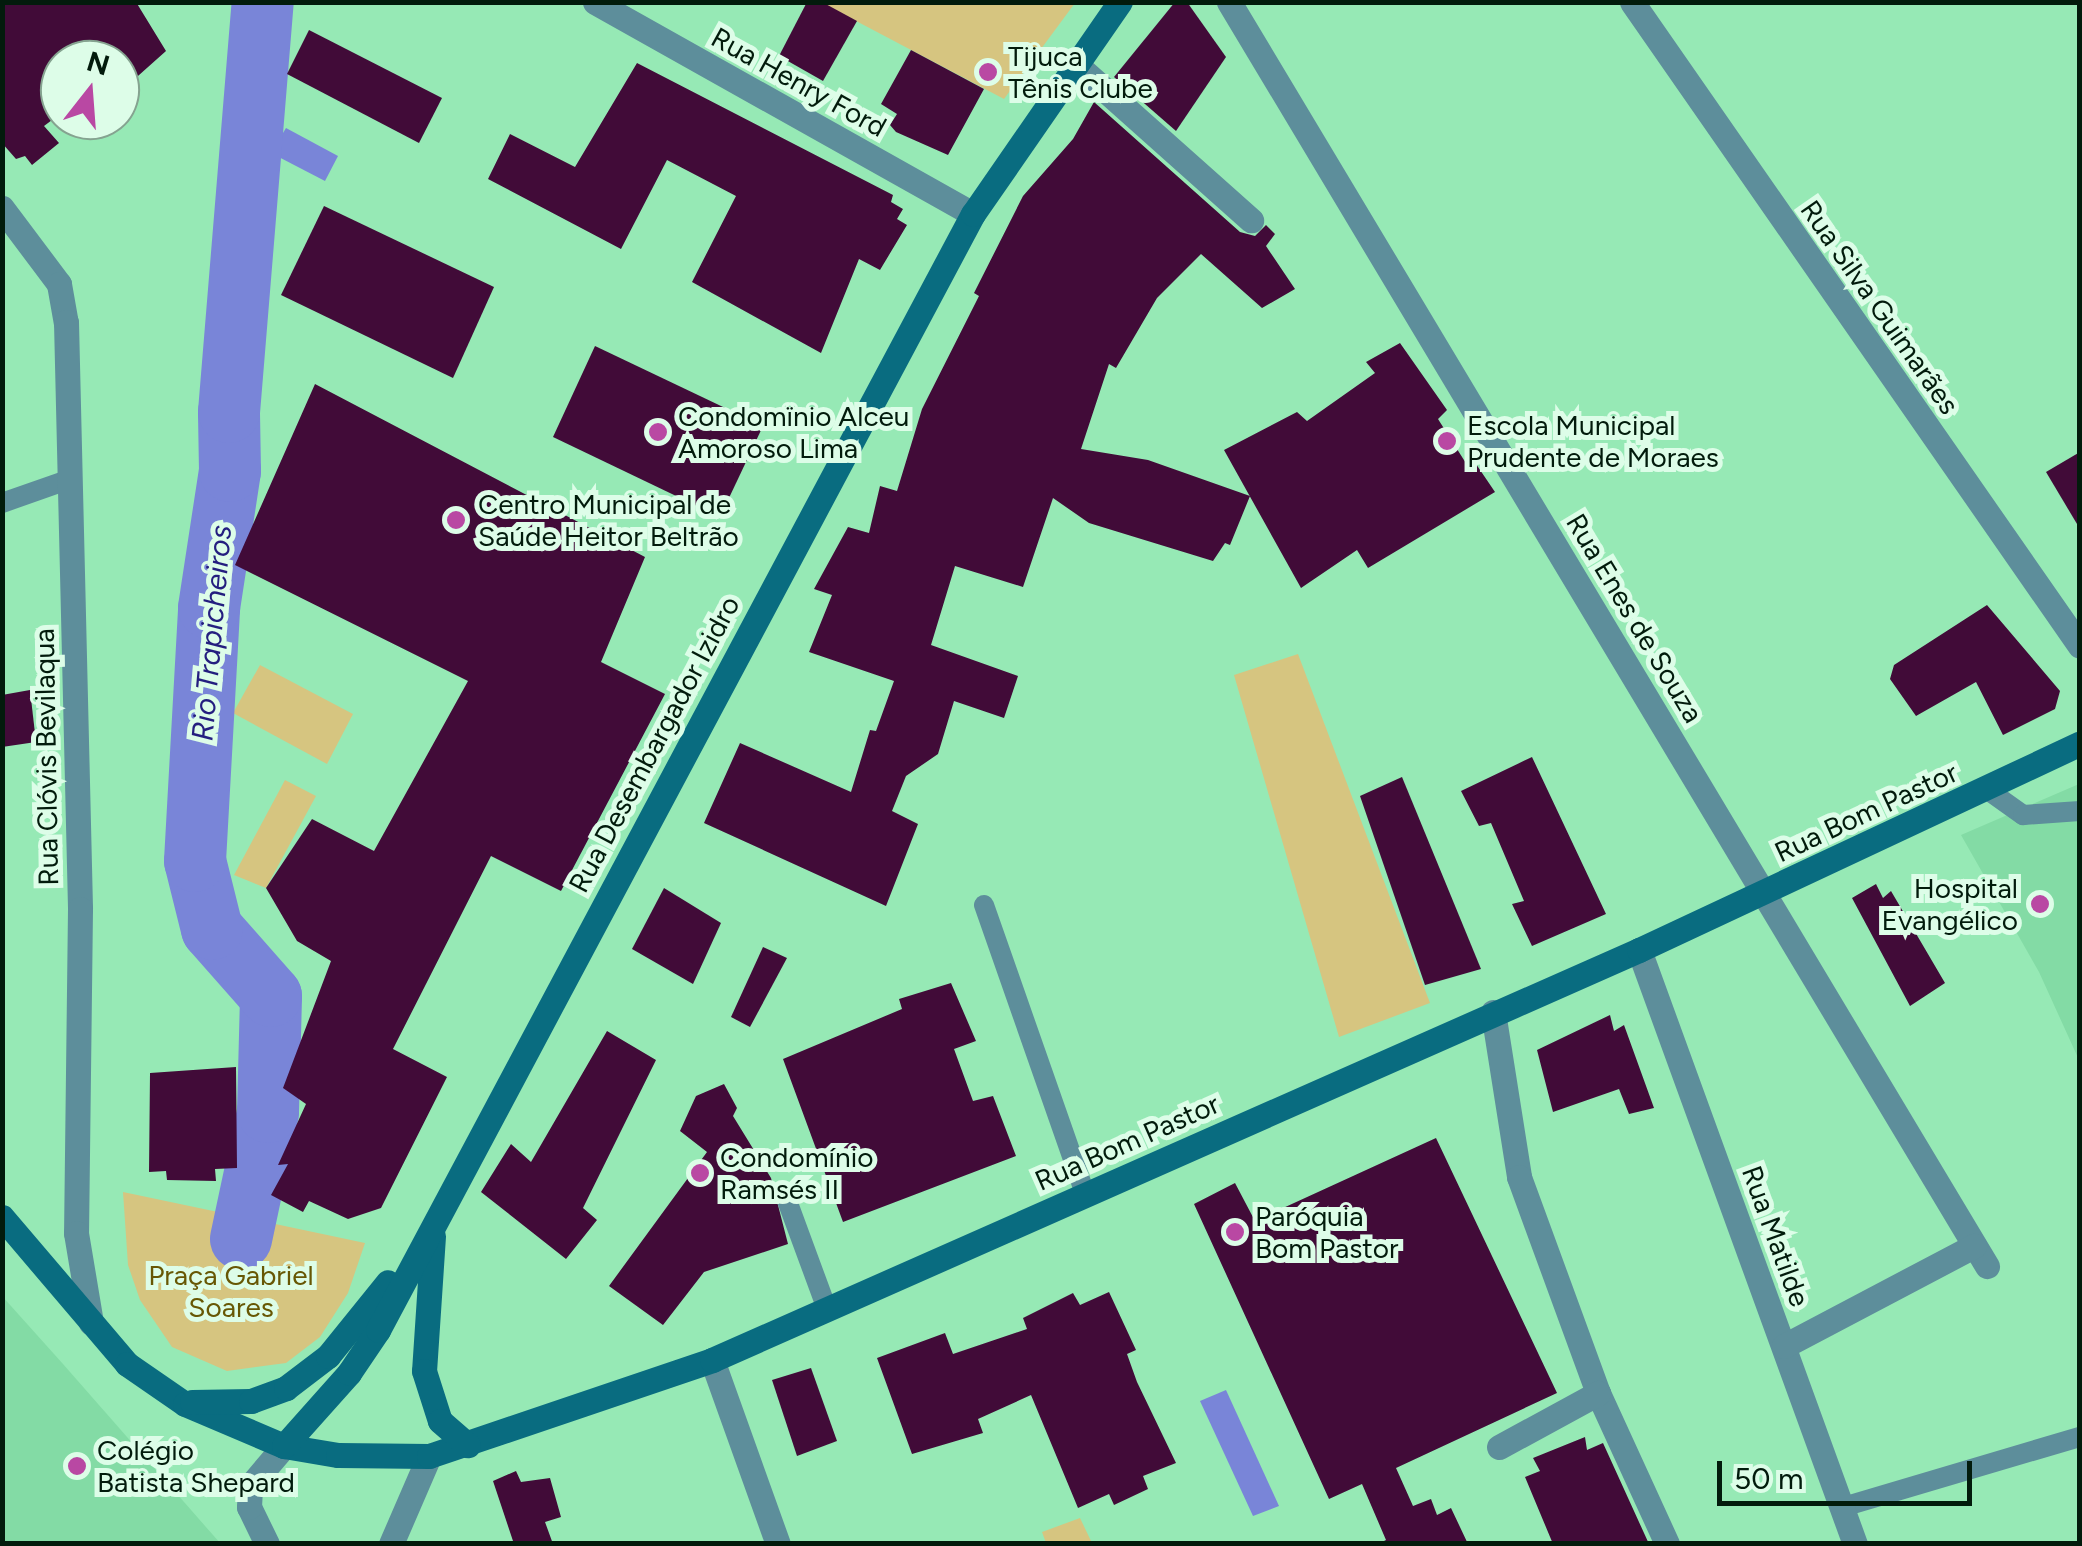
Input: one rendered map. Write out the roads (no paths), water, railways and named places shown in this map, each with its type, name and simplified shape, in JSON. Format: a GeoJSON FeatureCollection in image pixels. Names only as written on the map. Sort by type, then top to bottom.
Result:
{"type":"FeatureCollection","features":[{"type":"Feature","properties":{"kind":"street","name":"Rua Henry Ford"},"geometry":{"type":"LineString","coordinates":[[595,2],[973,214]]}},
{"type":"Feature","properties":{"kind":"street","name":"Rua Desembargador Izidro"},"geometry":{"type":"LineString","coordinates":[[284,1446],[349,1374],[378,1330],[436,1212],[973,214],[1120,2]]}},
{"type":"Feature","properties":{"kind":"street","name":"Rua Enes de Souza"},"geometry":{"type":"LineString","coordinates":[[1229,2],[1766,892],[1980,1256],[1784,1346]]}},
{"type":"Feature","properties":{"kind":"street","name":"Rua Silva Guimarães"},"geometry":{"type":"LineString","coordinates":[[1632,2],[2080,646]]}},
{"type":"Feature","properties":{"kind":"street"},"geometry":{"type":"LineString","coordinates":[[1078,66],[1251,220]]}},
{"type":"Feature","properties":{"kind":"street","name":"Rua Clóvis Bevilaqua"},"geometry":{"type":"LineString","coordinates":[[2,208],[60,284],[70,478],[80,909],[76,1233],[91,1324]]}},
{"type":"Feature","properties":{"kind":"street","name":"Rua Bom Pastor"},"geometry":{"type":"LineString","coordinates":[[2,1216],[127,1364],[175,1398],[284,1446],[338,1455],[428,1456],[712,1360],[1639,950],[2080,743]]}},
{"type":"Feature","properties":{"kind":"street","name":"Rua Matilde"},"geometry":{"type":"LineString","coordinates":[[1639,950],[1855,1544]]}},
{"type":"Feature","properties":{"kind":"street"},"geometry":{"type":"LineString","coordinates":[[1494,1012],[1519,1177],[1598,1393],[1667,1544]]}},
{"type":"Feature","properties":{"kind":"street","name":"Rua Desembargador Izidro"},"geometry":{"type":"LineString","coordinates":[[175,1398],[224,1405],[286,1388],[328,1356],[370,1307],[436,1212]]}},
{"type":"Feature","properties":{"kind":"street"},"geometry":{"type":"LineString","coordinates":[[436,1212],[424,1371],[440,1422],[468,1445]]}},
{"type":"Feature","properties":{"kind":"street"},"geometry":{"type":"LineString","coordinates":[[712,1360],[778,1544]]}},
{"type":"Feature","properties":{"kind":"street"},"geometry":{"type":"LineString","coordinates":[[1499,1447],[1598,1393]]}},
{"type":"Feature","properties":{"kind":"street"},"geometry":{"type":"LineString","coordinates":[[267,1544],[249,1507],[250,1486],[284,1446]]}},
{"type":"Feature","properties":{"kind":"street"},"geometry":{"type":"LineString","coordinates":[[391,1544],[428,1456]]}},
{"type":"Feature","properties":{"kind":"lane"},"geometry":{"type":"LineString","coordinates":[[2,503],[70,478]]}},
{"type":"Feature","properties":{"kind":"lane"},"geometry":{"type":"LineString","coordinates":[[1985,788],[2023,816],[2080,811]]}},
{"type":"Feature","properties":{"kind":"lane"},"geometry":{"type":"LineString","coordinates":[[984,905],[1085,1193]]}},
{"type":"Feature","properties":{"kind":"lane"},"geometry":{"type":"LineString","coordinates":[[786,1195],[827,1309]]}},
{"type":"Feature","properties":{"kind":"lane"},"geometry":{"type":"LineString","coordinates":[[1843,1507],[2080,1437]]}},
{"type":"Feature","properties":{"kind":"water"},"geometry":{"type":"Polygon","coordinates":[[[286,128],[338,156],[325,181],[271,153],[286,128]]]}},
{"type":"Feature","properties":{"kind":"water"},"geometry":{"type":"Polygon","coordinates":[[[1226,1390],[1279,1506],[1253,1516],[1200,1401],[1226,1390]]]}},
{"type":"Feature","properties":{"kind":"waterway","name":"Rio Trapicheiros"},"geometry":{"type":"LineString","coordinates":[[241,1239],[268,1112],[271,996],[212,929],[195,861],[209,608],[230,471],[229,412],[263,2]]}},
{"type":"Feature","properties":{"kind":"place","name":"Tijuca Tênis Clube"},"geometry":{"type":"Point","coordinates":[988,72]}},
{"type":"Feature","properties":{"kind":"place","name":"Condomïnio Alceu Amoroso Lima"},"geometry":{"type":"Point","coordinates":[658,432]}},
{"type":"Feature","properties":{"kind":"place","name":"Escola Municipal Prudente de Moraes"},"geometry":{"type":"Point","coordinates":[1447,441]}},
{"type":"Feature","properties":{"kind":"place","name":"Centro Municipal de Saúde Heitor Beltrão"},"geometry":{"type":"Point","coordinates":[456,520]}},
{"type":"Feature","properties":{"kind":"place","name":"Hospital Evangélico"},"geometry":{"type":"Point","coordinates":[2040,904]}},
{"type":"Feature","properties":{"kind":"place","name":"Condomínio Ramsés II"},"geometry":{"type":"Point","coordinates":[700,1173]}},
{"type":"Feature","properties":{"kind":"place","name":"Paróquia Bom Pastor"},"geometry":{"type":"Point","coordinates":[1235,1232]}},
{"type":"Feature","properties":{"kind":"place","name":"Colégio Batista Shepard"},"geometry":{"type":"Point","coordinates":[77,1466]}},
{"type":"Feature","properties":{"kind":"park label","name":"Praça Gabriel Soares"},"geometry":{"type":"Point","coordinates":[231,1291]}}]}
